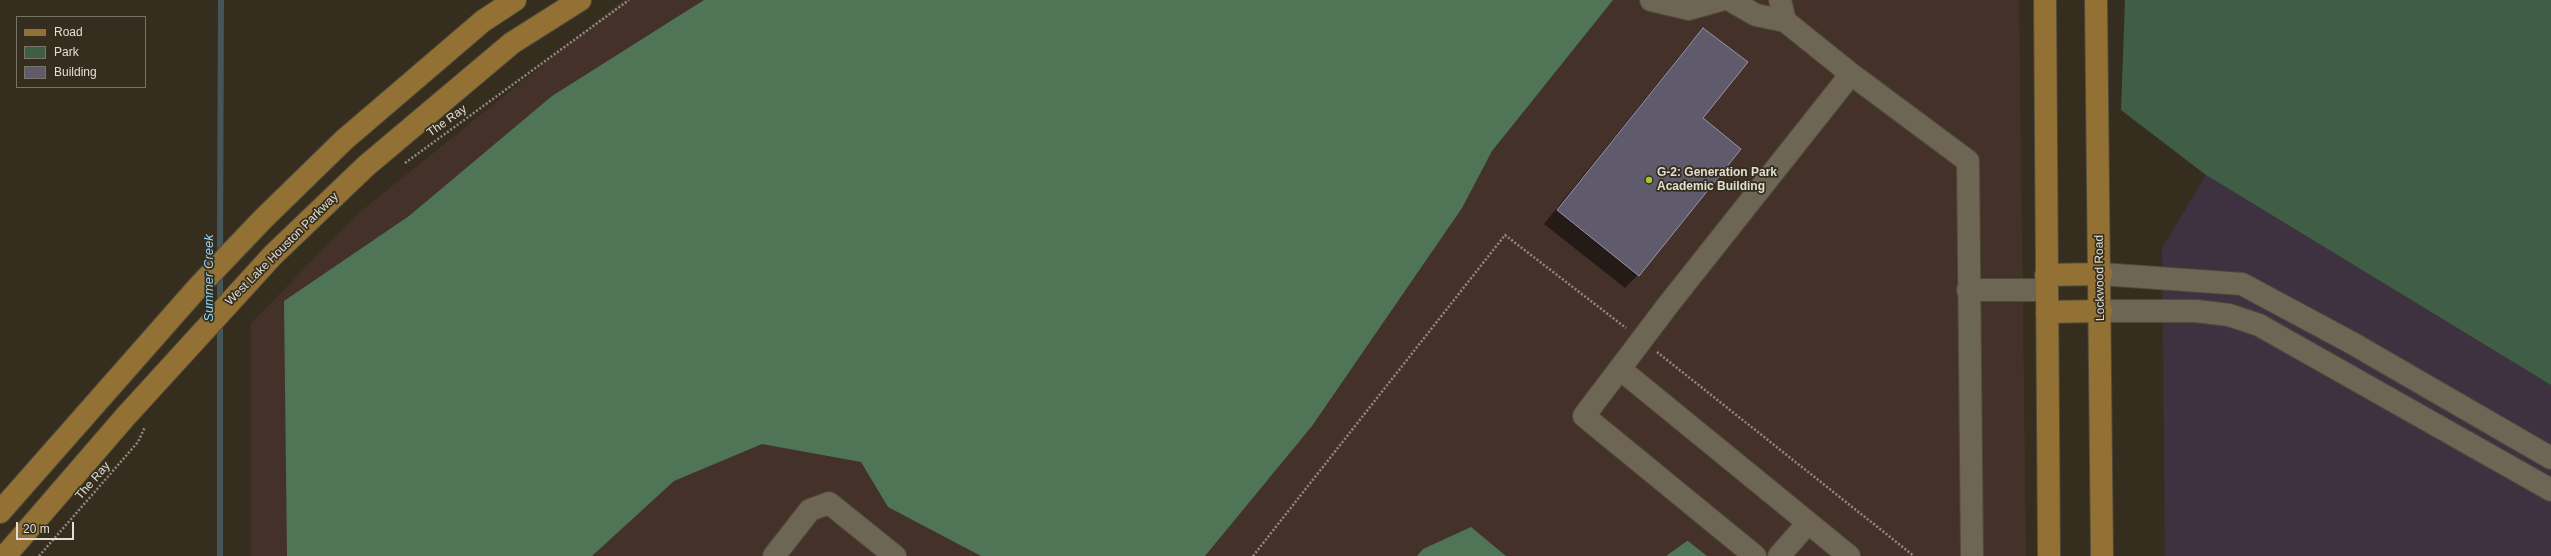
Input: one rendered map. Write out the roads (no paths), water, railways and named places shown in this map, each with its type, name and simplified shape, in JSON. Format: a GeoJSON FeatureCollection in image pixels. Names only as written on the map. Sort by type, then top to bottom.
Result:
{"type":"FeatureCollection","features":[{"type":"Feature","properties":{"kind":"main road"},"geometry":{"type":"LineString","coordinates":[[0,512],[118,378],[258,224],[344,140],[483,21],[515,0]]}},
{"type":"Feature","properties":{"kind":"main road","name":"West Lake Houston Parkway"},"geometry":{"type":"LineString","coordinates":[[5,556],[126,416],[273,255],[366,166],[512,43],[580,0]]}},
{"type":"Feature","properties":{"kind":"main road"},"geometry":{"type":"LineString","coordinates":[[2045,0],[2046,312],[2049,556]]}},
{"type":"Feature","properties":{"kind":"main road","name":"Lockwood Road"},"geometry":{"type":"LineString","coordinates":[[2096,0],[2101,274],[2102,556]]}},
{"type":"Feature","properties":{"kind":"main road"},"geometry":{"type":"LineString","coordinates":[[2046,283],[2101,274]]}},
{"type":"Feature","properties":{"kind":"main road"},"geometry":{"type":"LineString","coordinates":[[2046,312],[2101,312]]}},
{"type":"Feature","properties":{"kind":"lane"},"geometry":{"type":"LineString","coordinates":[[1651,0],[1689,9],[1721,0]]}},
{"type":"Feature","properties":{"kind":"lane"},"geometry":{"type":"LineString","coordinates":[[1730,0],[1756,15],[1785,21],[1851,74],[1968,161],[1968,290],[1972,556]]}},
{"type":"Feature","properties":{"kind":"lane"},"geometry":{"type":"LineString","coordinates":[[1780,0],[1785,21]]}},
{"type":"Feature","properties":{"kind":"lane"},"geometry":{"type":"LineString","coordinates":[[1755,556],[1584,416],[1641,340],[1851,74]]}},
{"type":"Feature","properties":{"kind":"lane"},"geometry":{"type":"LineString","coordinates":[[2101,274],[2242,284],[2370,354],[2551,458]]}},
{"type":"Feature","properties":{"kind":"lane"},"geometry":{"type":"LineString","coordinates":[[1968,290],[2046,283]]}},
{"type":"Feature","properties":{"kind":"lane"},"geometry":{"type":"LineString","coordinates":[[2101,312],[2196,310],[2229,315],[2258,325],[2551,490]]}},
{"type":"Feature","properties":{"kind":"lane"},"geometry":{"type":"LineString","coordinates":[[2307,353],[2323,328]]}},
{"type":"Feature","properties":{"kind":"lane"},"geometry":{"type":"LineString","coordinates":[[2356,380],[2370,354]]}},
{"type":"Feature","properties":{"kind":"lane"},"geometry":{"type":"LineString","coordinates":[[1620,369],[1849,556]]}},
{"type":"Feature","properties":{"kind":"lane"},"geometry":{"type":"LineString","coordinates":[[774,556],[810,510],[829,503],[895,556]]}},
{"type":"Feature","properties":{"kind":"lane"},"geometry":{"type":"LineString","coordinates":[[1779,556],[1808,523]]}},
{"type":"Feature","properties":{"kind":"waterway","name":"Summer Creek"},"geometry":{"type":"LineString","coordinates":[[220,254],[221,0]]}},
{"type":"Feature","properties":{"kind":"waterway","name":"Summer Creek"},"geometry":{"type":"LineString","coordinates":[[220,272],[220,304]]}},
{"type":"Feature","properties":{"kind":"waterway","name":"Summer Creek"},"geometry":{"type":"LineString","coordinates":[[220,322],[220,556]]}},
{"type":"Feature","properties":{"kind":"place","name":"G-2: Generation Park Academic Building"},"geometry":{"type":"Point","coordinates":[1649,180]}}]}
